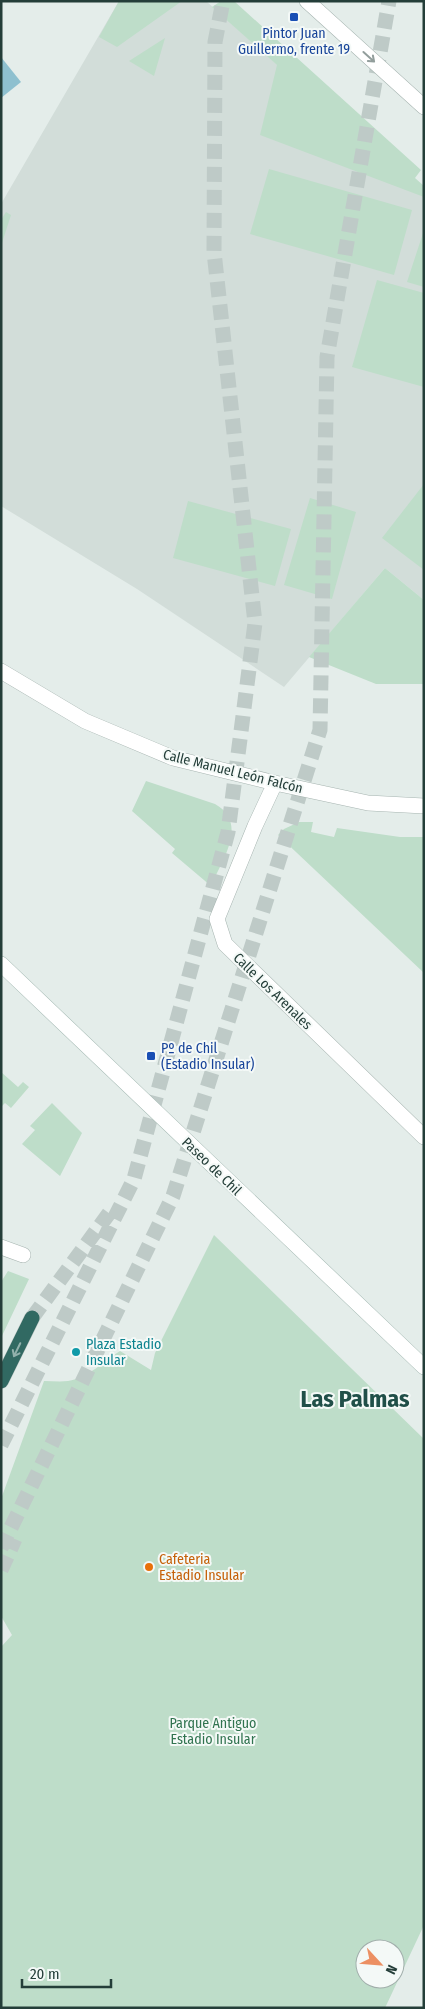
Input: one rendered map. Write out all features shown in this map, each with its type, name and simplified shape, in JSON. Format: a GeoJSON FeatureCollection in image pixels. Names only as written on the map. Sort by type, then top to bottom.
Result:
{"type":"FeatureCollection","features":[{"type":"Feature","properties":{"kind":"highway"},"geometry":{"type":"LineString","coordinates":[[1,1381],[32,1318]]}},
{"type":"Feature","properties":{"kind":"street"},"geometry":{"type":"LineString","coordinates":[[307,1],[424,107]]}},
{"type":"Feature","properties":{"kind":"street","name":"Calle Manuel León Falcón"},"geometry":{"type":"LineString","coordinates":[[1,671],[85,720],[173,758],[274,783],[368,803],[424,806]]}},
{"type":"Feature","properties":{"kind":"street","name":"Calle Los Arenales"},"geometry":{"type":"LineString","coordinates":[[274,783],[217,919],[225,944],[424,1137]]}},
{"type":"Feature","properties":{"kind":"street","name":"Paseo de Chil"},"geometry":{"type":"LineString","coordinates":[[1,964],[424,1367]]}},
{"type":"Feature","properties":{"kind":"street"},"geometry":{"type":"LineString","coordinates":[[1,1247],[23,1255]]}},
{"type":"Feature","properties":{"kind":"shaded area"},"geometry":{"type":"Polygon","coordinates":[[[119,1],[206,1],[424,196],[424,600],[385,568],[284,687],[137,589],[1,506],[1,204],[119,1]]]}},
{"type":"Feature","properties":{"kind":"green space"},"geometry":{"type":"Polygon","coordinates":[[[119,1],[182,1],[117,47],[99,37],[119,1]]]}},
{"type":"Feature","properties":{"kind":"green space"},"geometry":{"type":"Polygon","coordinates":[[[221,1],[234,1],[421,170],[415,178],[424,186],[424,197],[260,135],[277,65],[212,7],[221,1]]]}},
{"type":"Feature","properties":{"kind":"green space"},"geometry":{"type":"Polygon","coordinates":[[[165,38],[154,76],[129,61],[165,38]]]}},
{"type":"Feature","properties":{"kind":"green space"},"geometry":{"type":"Polygon","coordinates":[[[269,169],[412,210],[394,275],[250,234],[269,169]]]}},
{"type":"Feature","properties":{"kind":"green space"},"geometry":{"type":"Polygon","coordinates":[[[6,212],[11,215],[1,246],[1,220],[6,212]]]}},
{"type":"Feature","properties":{"kind":"green space"},"geometry":{"type":"Polygon","coordinates":[[[424,230],[424,287],[407,282],[424,230]]]}},
{"type":"Feature","properties":{"kind":"green space"},"geometry":{"type":"Polygon","coordinates":[[[377,280],[424,293],[424,387],[352,367],[377,280]]]}},
{"type":"Feature","properties":{"kind":"green space"},"geometry":{"type":"Polygon","coordinates":[[[424,484],[424,570],[382,538],[424,484]]]}},
{"type":"Feature","properties":{"kind":"green space"},"geometry":{"type":"Polygon","coordinates":[[[310,498],[356,512],[332,599],[284,585],[310,498]]]}},
{"type":"Feature","properties":{"kind":"green space"},"geometry":{"type":"Polygon","coordinates":[[[188,501],[291,529],[275,586],[173,558],[188,501]]]}},
{"type":"Feature","properties":{"kind":"green space"},"geometry":{"type":"Polygon","coordinates":[[[385,568],[424,600],[424,684],[376,684],[309,657],[385,568]]]}},
{"type":"Feature","properties":{"kind":"green space"},"geometry":{"type":"Polygon","coordinates":[[[146,781],[215,804],[225,812],[230,821],[232,831],[230,842],[211,886],[172,853],[175,849],[132,811],[146,781]]]}},
{"type":"Feature","properties":{"kind":"green space"},"geometry":{"type":"Polygon","coordinates":[[[299,822],[313,822],[311,832],[334,837],[337,828],[400,837],[424,837],[424,973],[278,835],[284,829],[299,822]]]}},
{"type":"Feature","properties":{"kind":"green space"},"geometry":{"type":"Polygon","coordinates":[[[1,1072],[18,1087],[23,1082],[29,1087],[11,1108],[5,1103],[1,1107],[1,1072]]]}},
{"type":"Feature","properties":{"kind":"green space"},"geometry":{"type":"Polygon","coordinates":[[[52,1103],[82,1133],[60,1176],[22,1144],[35,1130],[30,1126],[52,1103]]]}},
{"type":"Feature","properties":{"kind":"green space","name":"Parque Antiguo Estadio Insular"},"geometry":{"type":"Polygon","coordinates":[[[214,1235],[424,1439],[424,1925],[405,1965],[405,1939],[355,1939],[355,1989],[394,1989],[385,2008],[1,2008],[1,1647],[12,1635],[1,1616],[1,1499],[44,1381],[75,1379],[89,1373],[120,1351],[151,1370],[155,1353],[214,1235]]]}},
{"type":"Feature","properties":{"kind":"green space"},"geometry":{"type":"Polygon","coordinates":[[[8,1271],[29,1279],[1,1338],[1,1282],[8,1271]]]}},
{"type":"Feature","properties":{"kind":"water"},"geometry":{"type":"Polygon","coordinates":[[[1,57],[21,82],[1,98],[1,57]]]}},
{"type":"Feature","properties":{"kind":"tunnel"},"geometry":{"type":"LineString","coordinates":[[1,1445],[134,1179],[228,832],[255,623],[214,252],[215,42],[223,1]]}},
{"type":"Feature","properties":{"kind":"tunnel"},"geometry":{"type":"LineString","coordinates":[[1,1548],[173,1196],[320,730],[327,357],[389,1]]}},
{"type":"Feature","properties":{"kind":"tunnel"},"geometry":{"type":"LineString","coordinates":[[32,1318],[110,1212]]}},
{"type":"Feature","properties":{"kind":"tunnel"},"geometry":{"type":"LineString","coordinates":[[1,1570],[15,1539]]}},
{"type":"Feature","properties":{"kind":"place","name":"Pintor Juan Guillermo, frente 19"},"geometry":{"type":"Point","coordinates":[294,17]}},
{"type":"Feature","properties":{"kind":"place","name":"Pº de Chil (Estadio Insular)"},"geometry":{"type":"Point","coordinates":[151,1056]}},
{"type":"Feature","properties":{"kind":"place","name":"Plaza Estadio Insular"},"geometry":{"type":"Point","coordinates":[76,1352]}},
{"type":"Feature","properties":{"kind":"place","name":"Cafeteria Estadio Insular"},"geometry":{"type":"Point","coordinates":[149,1567]}},
{"type":"Feature","properties":{"kind":"district","name":"Las Palmas"},"geometry":{"type":"Point","coordinates":[355,1399]}}]}
